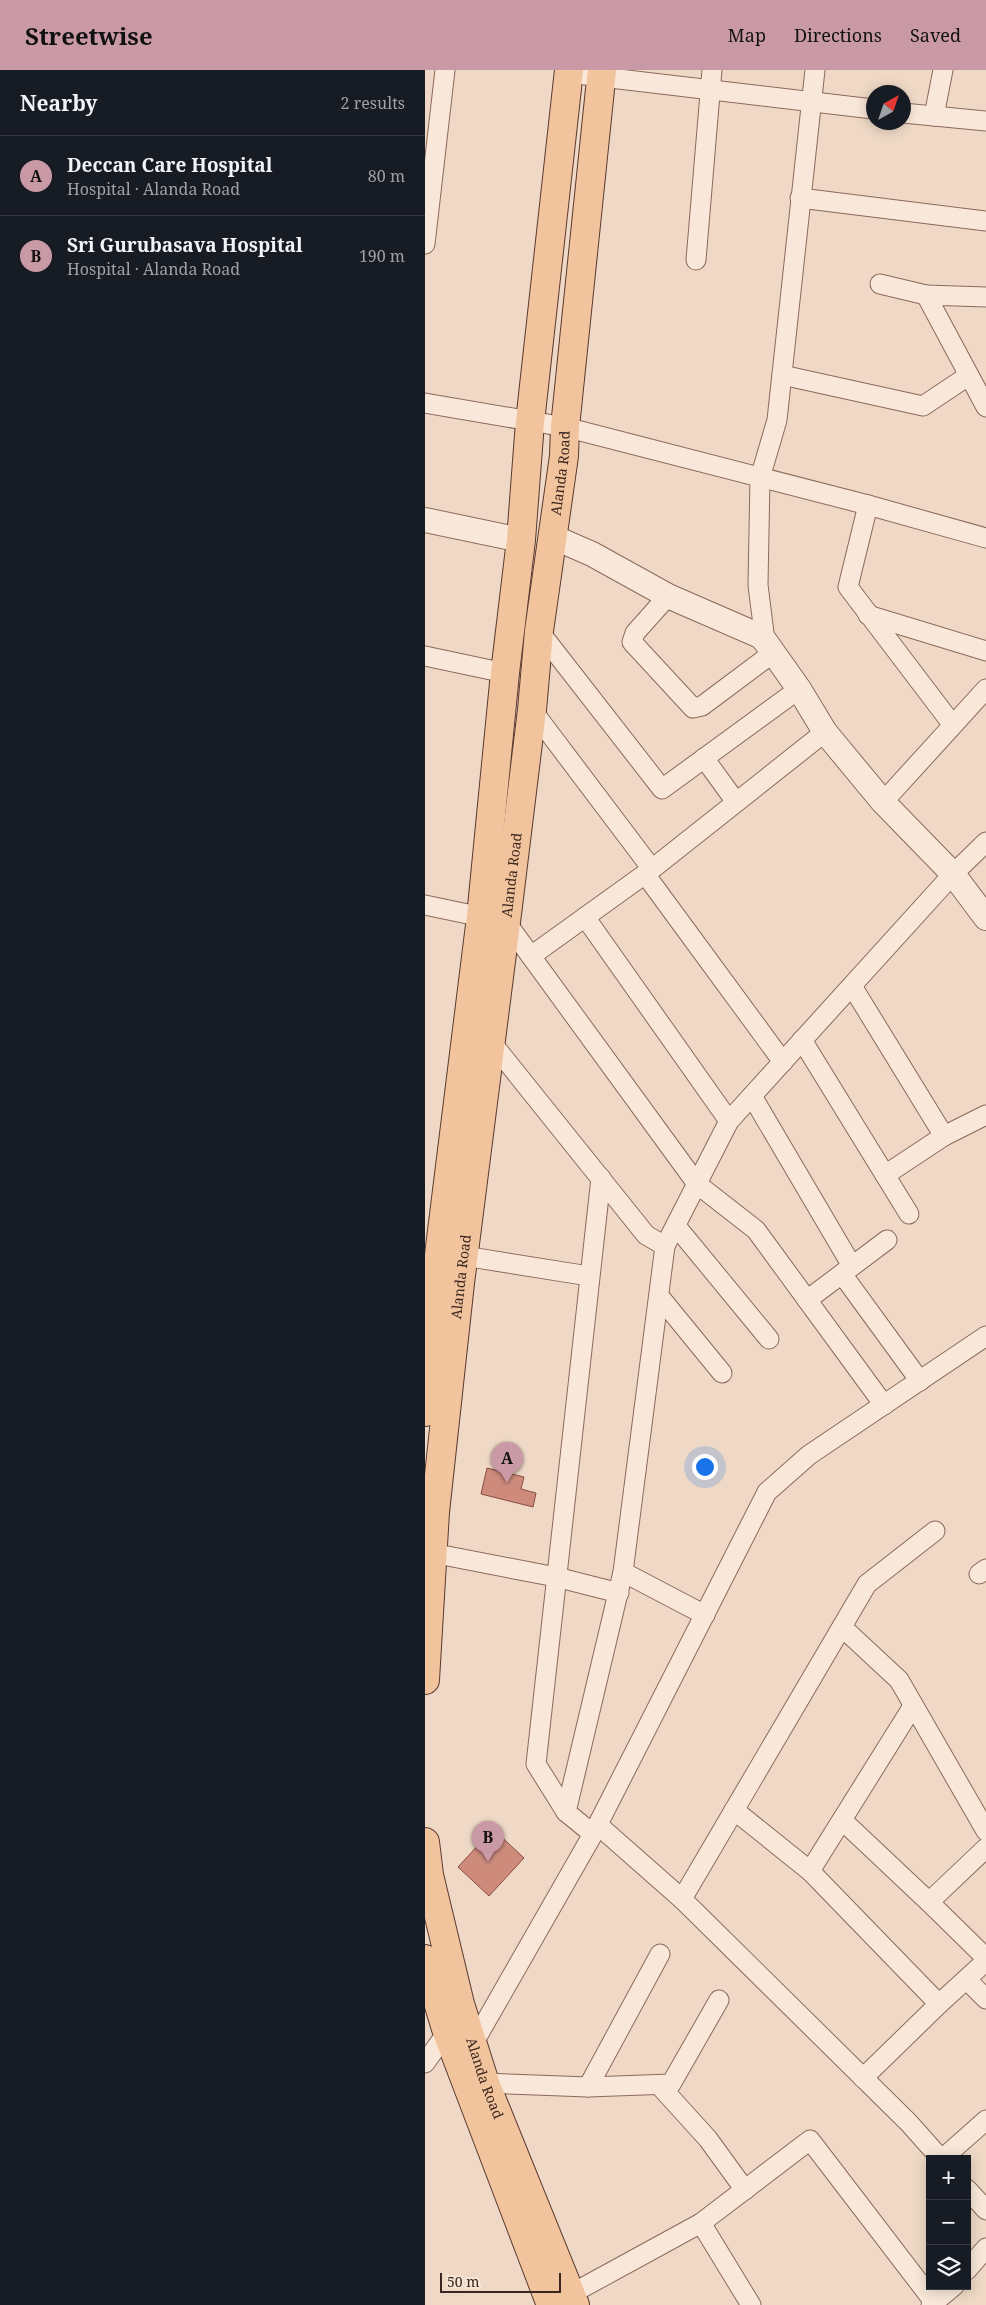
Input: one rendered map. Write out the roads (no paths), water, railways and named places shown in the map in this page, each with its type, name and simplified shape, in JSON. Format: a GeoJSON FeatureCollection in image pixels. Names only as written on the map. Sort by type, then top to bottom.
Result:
{"type":"FeatureCollection","features":[{"type":"Feature","properties":{"kind":"main road","name":"Alanda Road"},"geometry":{"type":"LineString","coordinates":[[425,1680],[433,1553],[430,1512],[492,1042],[494,920],[505,674],[521,540],[530,422],[569,72]]}},
{"type":"Feature","properties":{"kind":"main road","name":"Alanda Road"},"geometry":{"type":"LineString","coordinates":[[425,1412],[430,1278],[532,710],[539,631],[563,456],[601,73]]}},
{"type":"Feature","properties":{"kind":"main road","name":"Alanda Road"},"geometry":{"type":"LineString","coordinates":[[425,1842],[429,1875],[455,2021],[466,2055],[566,2301]]}},
{"type":"Feature","properties":{"kind":"main road","name":"Alanda Road"},"geometry":{"type":"LineString","coordinates":[[425,1959],[455,2021]]}},
{"type":"Feature","properties":{"kind":"main road","name":"Alanda Road"},"geometry":{"type":"LineString","coordinates":[[466,2055],[485,2084],[566,2301]]}},
{"type":"Feature","properties":{"kind":"street"},"geometry":{"type":"LineString","coordinates":[[425,244],[445,70]]}},
{"type":"Feature","properties":{"kind":"street"},"geometry":{"type":"LineString","coordinates":[[696,260],[712,70]]}},
{"type":"Feature","properties":{"kind":"street"},"geometry":{"type":"LineString","coordinates":[[769,647],[758,585],[761,478],[777,420],[810,102],[815,70]]}},
{"type":"Feature","properties":{"kind":"street"},"geometry":{"type":"LineString","coordinates":[[934,116],[943,70]]}},
{"type":"Feature","properties":{"kind":"street"},"geometry":{"type":"LineString","coordinates":[[569,72],[601,73],[710,90],[866,108]]}},
{"type":"Feature","properties":{"kind":"street"},"geometry":{"type":"LineString","coordinates":[[911,114],[986,121]]}},
{"type":"Feature","properties":{"kind":"street"},"geometry":{"type":"LineString","coordinates":[[800,198],[986,221]]}},
{"type":"Feature","properties":{"kind":"street"},"geometry":{"type":"LineString","coordinates":[[880,284],[926,295],[986,297]]}},
{"type":"Feature","properties":{"kind":"street"},"geometry":{"type":"LineString","coordinates":[[926,295],[986,407]]}},
{"type":"Feature","properties":{"kind":"street"},"geometry":{"type":"LineString","coordinates":[[782,375],[923,406],[968,376]]}},
{"type":"Feature","properties":{"kind":"street"},"geometry":{"type":"LineString","coordinates":[[425,403],[565,427],[868,505],[986,538]]}},
{"type":"Feature","properties":{"kind":"street"},"geometry":{"type":"LineString","coordinates":[[868,505],[848,587],[952,724]]}},
{"type":"Feature","properties":{"kind":"street"},"geometry":{"type":"LineString","coordinates":[[425,520],[521,540]]}},
{"type":"Feature","properties":{"kind":"street"},"geometry":{"type":"LineString","coordinates":[[553,537],[592,554],[668,596],[760,636],[799,689],[825,732],[883,802],[953,874],[986,918]]}},
{"type":"Feature","properties":{"kind":"street"},"geometry":{"type":"LineString","coordinates":[[668,596],[635,633],[632,642],[693,708],[702,706],[769,647]]}},
{"type":"Feature","properties":{"kind":"street"},"geometry":{"type":"LineString","coordinates":[[868,615],[986,651]]}},
{"type":"Feature","properties":{"kind":"street"},"geometry":{"type":"LineString","coordinates":[[539,631],[662,790],[799,689]]}},
{"type":"Feature","properties":{"kind":"street"},"geometry":{"type":"LineString","coordinates":[[425,656],[505,674]]}},
{"type":"Feature","properties":{"kind":"street"},"geometry":{"type":"LineString","coordinates":[[883,802],[952,724],[986,689]]}},
{"type":"Feature","properties":{"kind":"street"},"geometry":{"type":"LineString","coordinates":[[532,710],[783,1062]]}},
{"type":"Feature","properties":{"kind":"street"},"geometry":{"type":"LineString","coordinates":[[531,956],[649,872],[825,732]]}},
{"type":"Feature","properties":{"kind":"street"},"geometry":{"type":"LineString","coordinates":[[704,758],[736,802]]}},
{"type":"Feature","properties":{"kind":"street"},"geometry":{"type":"LineString","coordinates":[[565,1812],[623,1572],[665,1246],[729,1122],[953,874],[986,842]]}},
{"type":"Feature","properties":{"kind":"street"},"geometry":{"type":"LineString","coordinates":[[425,905],[494,920],[531,956],[697,1184],[756,1230],[884,1405]]}},
{"type":"Feature","properties":{"kind":"street"},"geometry":{"type":"LineString","coordinates":[[585,917],[729,1122]]}},
{"type":"Feature","properties":{"kind":"street"},"geometry":{"type":"LineString","coordinates":[[851,986],[944,1136]]}},
{"type":"Feature","properties":{"kind":"street"},"geometry":{"type":"LineString","coordinates":[[803,1040],[909,1214]]}},
{"type":"Feature","properties":{"kind":"street"},"geometry":{"type":"LineString","coordinates":[[492,1042],[647,1235],[665,1246]]}},
{"type":"Feature","properties":{"kind":"street"},"geometry":{"type":"LineString","coordinates":[[752,1096],[847,1270],[920,1381]]}},
{"type":"Feature","properties":{"kind":"street"},"geometry":{"type":"LineString","coordinates":[[885,1174],[944,1136],[986,1115]]}},
{"type":"Feature","properties":{"kind":"street"},"geometry":{"type":"LineString","coordinates":[[601,1178],[535,1764],[565,1812],[596,1830],[682,1899],[909,2123],[938,2155]]}},
{"type":"Feature","properties":{"kind":"street"},"geometry":{"type":"LineString","coordinates":[[676,1226],[769,1339]]}},
{"type":"Feature","properties":{"kind":"street"},"geometry":{"type":"LineString","coordinates":[[807,1300],[887,1240]]}},
{"type":"Feature","properties":{"kind":"street"},"geometry":{"type":"LineString","coordinates":[[464,1256],[589,1276]]}},
{"type":"Feature","properties":{"kind":"street"},"geometry":{"type":"LineString","coordinates":[[659,1296],[722,1373]]}},
{"type":"Feature","properties":{"kind":"street"},"geometry":{"type":"LineString","coordinates":[[466,2055],[596,1830],[767,1492],[809,1455],[986,1336]]}},
{"type":"Feature","properties":{"kind":"street"},"geometry":{"type":"LineString","coordinates":[[682,1899],[867,1584],[935,1531]]}},
{"type":"Feature","properties":{"kind":"street"},"geometry":{"type":"LineString","coordinates":[[433,1553],[556,1577],[619,1593]]}},
{"type":"Feature","properties":{"kind":"street"},"geometry":{"type":"LineString","coordinates":[[623,1572],[705,1614]]}},
{"type":"Feature","properties":{"kind":"street"},"geometry":{"type":"LineString","coordinates":[[842,1626],[899,1680],[986,1831]]}},
{"type":"Feature","properties":{"kind":"street"},"geometry":{"type":"LineString","coordinates":[[810,1871],[913,1706]]}},
{"type":"Feature","properties":{"kind":"street"},"geometry":{"type":"LineString","coordinates":[[734,1810],[810,1871],[939,2004]]}},
{"type":"Feature","properties":{"kind":"street"},"geometry":{"type":"LineString","coordinates":[[842,1820],[986,1959],[967,1980],[939,2004],[863,2078]]}},
{"type":"Feature","properties":{"kind":"street"},"geometry":{"type":"LineString","coordinates":[[929,1902],[986,1848]]}},
{"type":"Feature","properties":{"kind":"street"},"geometry":{"type":"LineString","coordinates":[[588,2087],[660,1954]]}},
{"type":"Feature","properties":{"kind":"street"},"geometry":{"type":"LineString","coordinates":[[967,1980],[986,1999]]}},
{"type":"Feature","properties":{"kind":"street"},"geometry":{"type":"LineString","coordinates":[[485,2084],[588,2087],[671,2084],[719,2000]]}},
{"type":"Feature","properties":{"kind":"street"},"geometry":{"type":"LineString","coordinates":[[425,2062],[455,2021]]}},
{"type":"Feature","properties":{"kind":"street"},"geometry":{"type":"LineString","coordinates":[[659,2085],[708,2140],[745,2190]]}},
{"type":"Feature","properties":{"kind":"street"},"geometry":{"type":"LineString","coordinates":[[947,2155],[986,2120]]}},
{"type":"Feature","properties":{"kind":"street"},"geometry":{"type":"LineString","coordinates":[[566,2301],[701,2224],[810,2140],[933,2304],[949,2290]]}},
{"type":"Feature","properties":{"kind":"street"},"geometry":{"type":"LineString","coordinates":[[971,2193],[985,2206]]}},
{"type":"Feature","properties":{"kind":"street"},"geometry":{"type":"LineString","coordinates":[[701,2224],[751,2305]]}},
{"type":"Feature","properties":{"kind":"street"},"geometry":{"type":"LineString","coordinates":[[971,2265],[986,2248]]}},
{"type":"Feature","properties":{"kind":"place","name":"Deccan Care Hospital"},"geometry":{"type":"Point","coordinates":[507,1483]}},
{"type":"Feature","properties":{"kind":"place","name":"Sri Gurubasava Hospital"},"geometry":{"type":"Point","coordinates":[488,1862]}}]}
